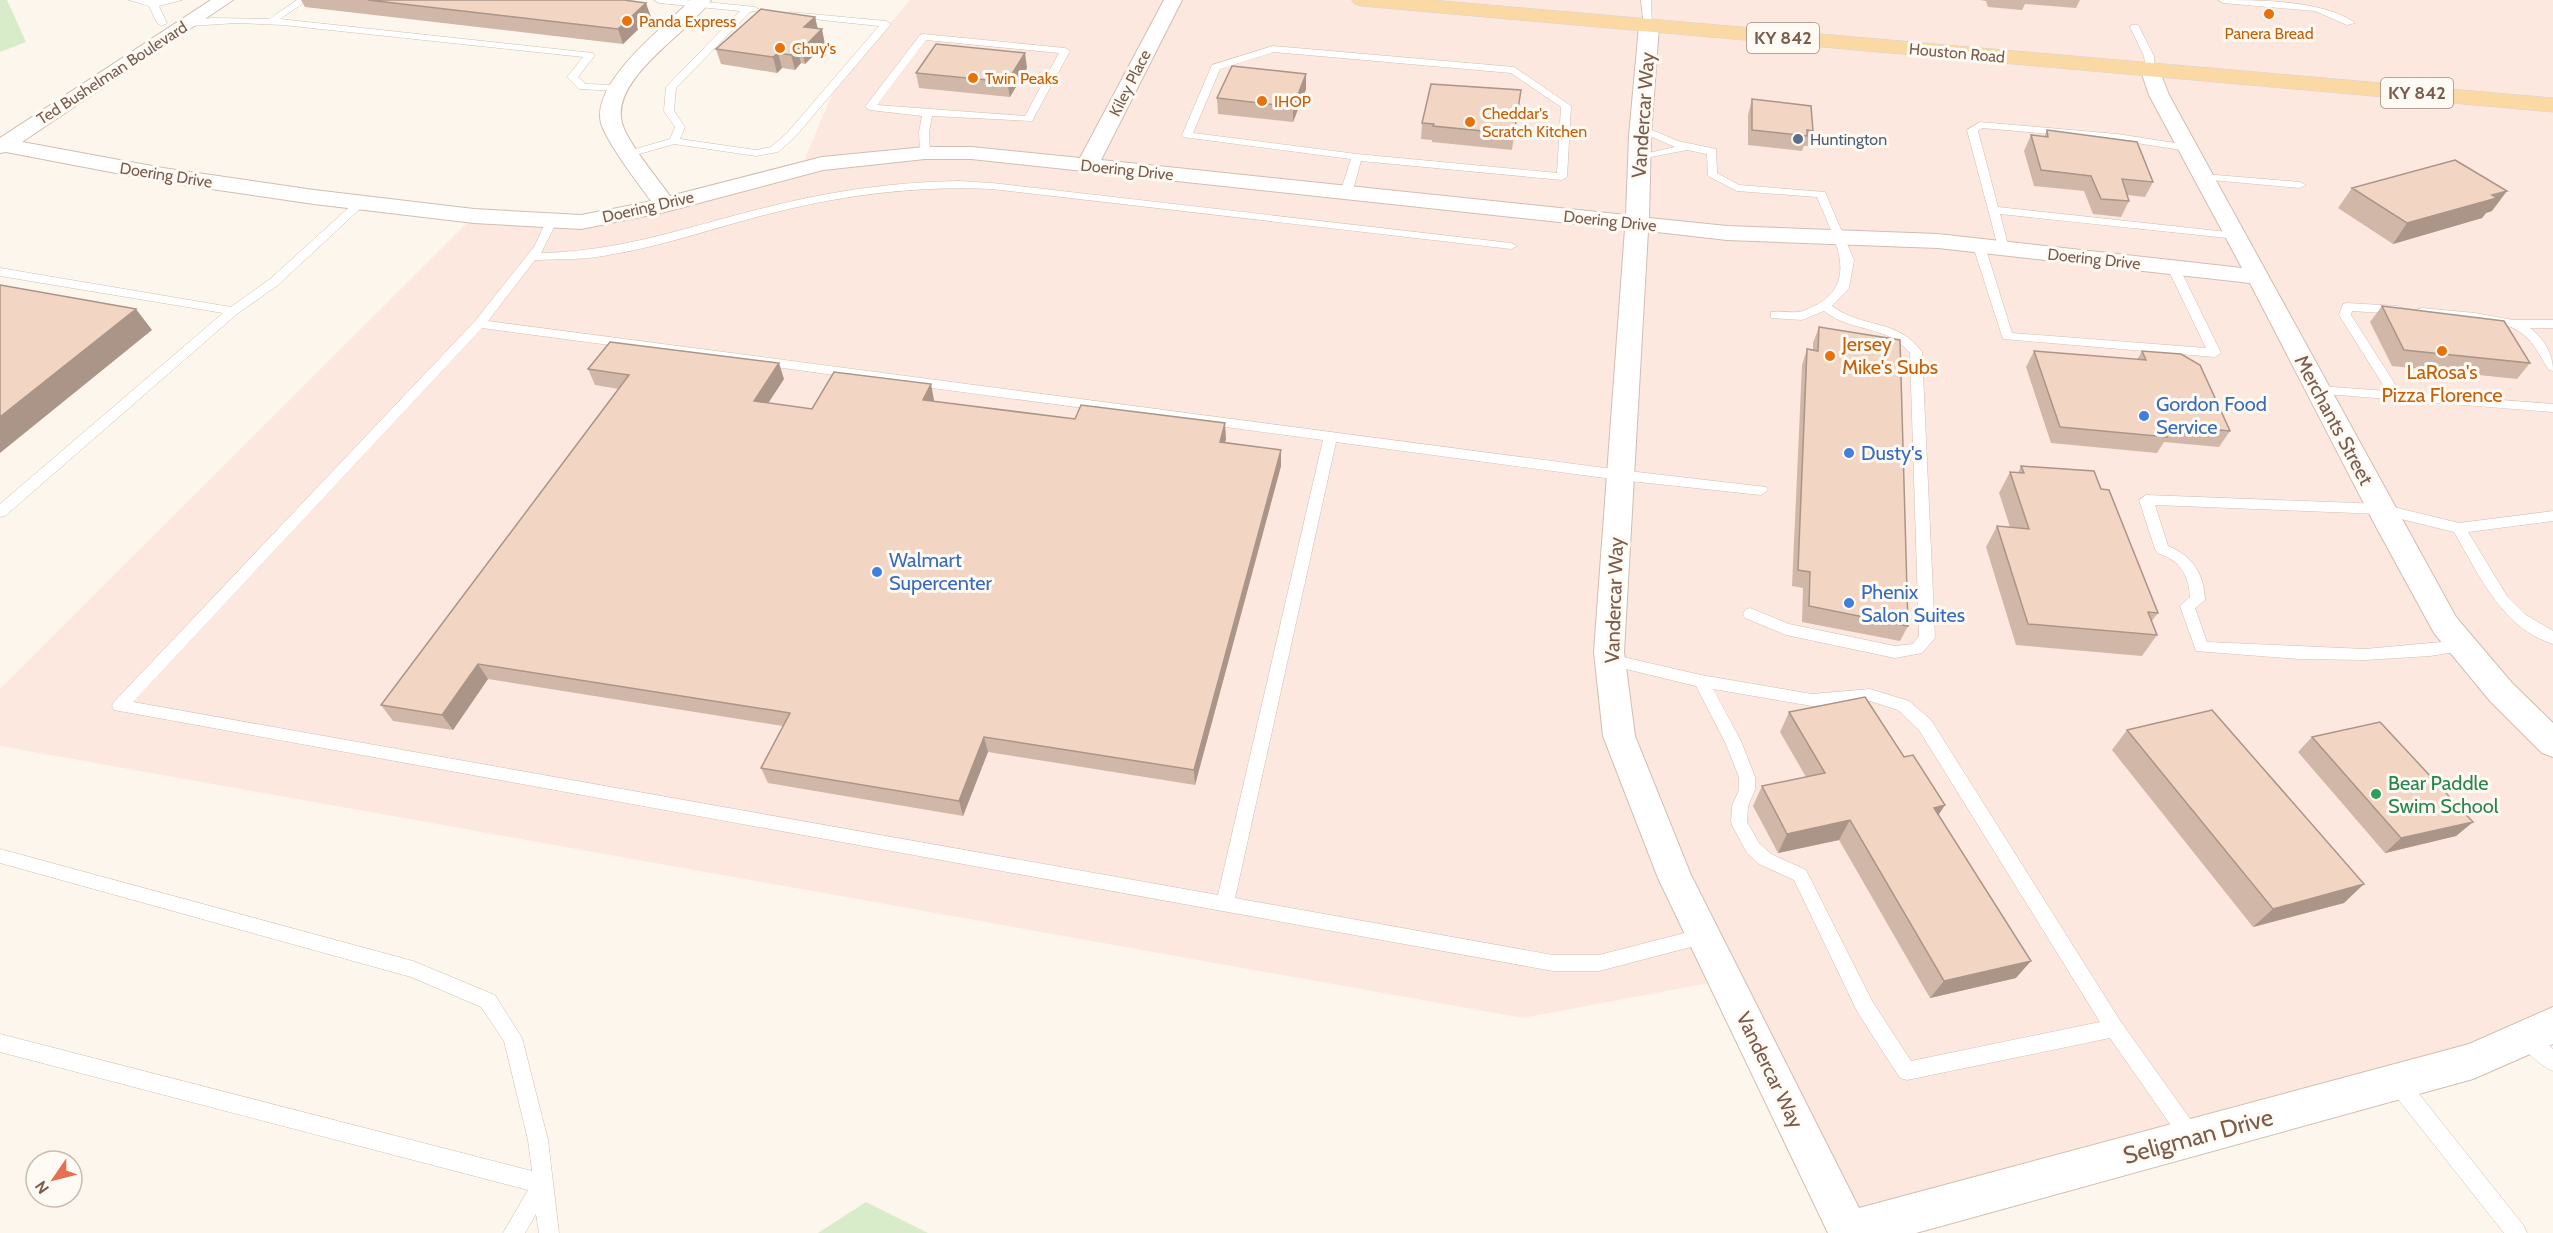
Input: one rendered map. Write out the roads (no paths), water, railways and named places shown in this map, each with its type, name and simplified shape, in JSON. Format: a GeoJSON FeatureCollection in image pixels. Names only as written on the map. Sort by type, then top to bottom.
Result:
{"type":"FeatureCollection","features":[{"type":"Feature","properties":{"kind":"main road","name":"Houston Road"},"geometry":{"type":"LineString","coordinates":[[1362,0],[2553,105]]}},
{"type":"Feature","properties":{"kind":"street","name":"Ted Bushelman Boulevard"},"geometry":{"type":"LineString","coordinates":[[1,140],[162,23],[198,0]]}},
{"type":"Feature","properties":{"kind":"street","name":"Ted Bushelman Boulevard"},"geometry":{"type":"LineString","coordinates":[[1,140],[224,0]]}},
{"type":"Feature","properties":{"kind":"street","name":"Kiley Place"},"geometry":{"type":"LineString","coordinates":[[1088,166],[1173,0]]}},
{"type":"Feature","properties":{"kind":"street"},"geometry":{"type":"LineString","coordinates":[[665,205],[629,154],[612,124],[610,106],[617,88],[640,61],[700,2]]}},
{"type":"Feature","properties":{"kind":"street","name":"Vandercar Way"},"geometry":{"type":"LineString","coordinates":[[1649,26],[1640,128],[1610,660],[1619,736],[1675,878],[1844,1232]]}},
{"type":"Feature","properties":{"kind":"street","name":"Merchants Street"},"geometry":{"type":"LineString","coordinates":[[2151,71],[2159,95],[2445,625],[2501,692],[2553,744]]}},
{"type":"Feature","properties":{"kind":"street","name":"Doering Drive"},"geometry":{"type":"LineString","coordinates":[[1,140],[163,176],[474,216],[551,221],[581,222],[665,205],[801,168],[847,160],[925,153],[971,153],[1754,236],[1911,240],[2259,277]]}},
{"type":"Feature","properties":{"kind":"street","name":"Seligman Drive"},"geometry":{"type":"LineString","coordinates":[[1844,1232],[2544,1041]]}},
{"type":"Feature","properties":{"kind":"lane"},"geometry":{"type":"LineString","coordinates":[[134,0],[153,4],[177,0]]}},
{"type":"Feature","properties":{"kind":"lane"},"geometry":{"type":"LineString","coordinates":[[273,20],[303,0]]}},
{"type":"Feature","properties":{"kind":"lane"},"geometry":{"type":"LineString","coordinates":[[659,0],[700,2],[770,12]]}},
{"type":"Feature","properties":{"kind":"lane"},"geometry":{"type":"LineString","coordinates":[[1646,0],[1649,26]]}},
{"type":"Feature","properties":{"kind":"lane"},"geometry":{"type":"LineString","coordinates":[[2223,0],[2317,8],[2349,23]]}},
{"type":"Feature","properties":{"kind":"lane"},"geometry":{"type":"LineString","coordinates":[[153,4],[162,23]]}},
{"type":"Feature","properties":{"kind":"lane"},"geometry":{"type":"LineString","coordinates":[[674,141],[680,127],[669,111],[671,87],[747,10]]}},
{"type":"Feature","properties":{"kind":"lane"},"geometry":{"type":"LineString","coordinates":[[629,154],[674,141],[756,153],[774,150],[791,135],[886,24],[782,13]]}},
{"type":"Feature","properties":{"kind":"lane"},"geometry":{"type":"LineString","coordinates":[[189,23],[226,18],[273,20],[436,40],[590,55],[572,77],[583,87],[617,88]]}},
{"type":"Feature","properties":{"kind":"lane"},"geometry":{"type":"LineString","coordinates":[[2135,27],[2149,56],[2151,71]]}},
{"type":"Feature","properties":{"kind":"lane"},"geometry":{"type":"LineString","coordinates":[[923,37],[1065,51],[1028,119],[928,113],[870,107],[923,37]]}},
{"type":"Feature","properties":{"kind":"lane"},"geometry":{"type":"LineString","coordinates":[[1273,49],[1514,70],[1566,106],[1562,177],[1357,157],[1187,135],[1216,67],[1273,49]]}},
{"type":"Feature","properties":{"kind":"lane"},"geometry":{"type":"LineString","coordinates":[[925,153],[924,132],[928,113]]}},
{"type":"Feature","properties":{"kind":"lane"},"geometry":{"type":"LineString","coordinates":[[2003,249],[1972,130],[1980,125],[2117,137],[2188,148]]}},
{"type":"Feature","properties":{"kind":"lane"},"geometry":{"type":"LineString","coordinates":[[1640,128],[1665,142],[1685,148],[1712,150],[1712,174],[1722,182],[1737,188],[1821,194],[1848,260],[1843,288],[1825,306],[1802,316],[1776,315]]}},
{"type":"Feature","properties":{"kind":"lane"},"geometry":{"type":"LineString","coordinates":[[1639,158],[1685,148]]}},
{"type":"Feature","properties":{"kind":"lane"},"geometry":{"type":"LineString","coordinates":[[1346,193],[1357,157]]}},
{"type":"Feature","properties":{"kind":"lane"},"geometry":{"type":"LineString","coordinates":[[2204,177],[2300,185]]}},
{"type":"Feature","properties":{"kind":"lane"},"geometry":{"type":"LineString","coordinates":[[532,257],[584,255],[645,243],[803,202],[874,190],[923,185],[992,186],[1511,246]]}},
{"type":"Feature","properties":{"kind":"lane"},"geometry":{"type":"LineString","coordinates":[[0,512],[233,311],[274,282],[360,202]]}},
{"type":"Feature","properties":{"kind":"lane"},"geometry":{"type":"LineString","coordinates":[[1994,210],[2237,236]]}},
{"type":"Feature","properties":{"kind":"lane"},"geometry":{"type":"LineString","coordinates":[[551,221],[540,248],[479,324],[120,706],[1553,963],[1599,963],[1704,936]]}},
{"type":"Feature","properties":{"kind":"lane"},"geometry":{"type":"LineString","coordinates":[[1979,246],[2007,336],[2215,353],[2174,267]]}},
{"type":"Feature","properties":{"kind":"lane"},"geometry":{"type":"LineString","coordinates":[[0,272],[233,311]]}},
{"type":"Feature","properties":{"kind":"lane"},"geometry":{"type":"LineString","coordinates":[[1750,615],[1786,629],[1894,652],[1917,649],[1927,638],[1916,352],[1907,339],[1894,331],[1854,324],[1837,318],[1825,306]]}},
{"type":"Feature","properties":{"kind":"lane"},"geometry":{"type":"LineString","coordinates":[[2396,394],[2345,315],[2348,307],[2457,314],[2512,324],[2553,324]]}},
{"type":"Feature","properties":{"kind":"lane"},"geometry":{"type":"LineString","coordinates":[[479,324],[1620,475],[1761,490]]}},
{"type":"Feature","properties":{"kind":"lane"},"geometry":{"type":"LineString","coordinates":[[2512,324],[2525,330],[2551,363]]}},
{"type":"Feature","properties":{"kind":"lane"},"geometry":{"type":"LineString","coordinates":[[2318,390],[2396,394],[2553,408]]}},
{"type":"Feature","properties":{"kind":"lane"},"geometry":{"type":"LineString","coordinates":[[1225,904],[1330,436]]}},
{"type":"Feature","properties":{"kind":"lane"},"geometry":{"type":"LineString","coordinates":[[2463,646],[2419,654],[2323,655],[2201,647],[2187,606],[2198,600],[2198,591],[2187,561],[2177,554],[2162,549],[2146,500],[2381,509],[2459,528],[2553,516]]}},
{"type":"Feature","properties":{"kind":"lane"},"geometry":{"type":"LineString","coordinates":[[2459,528],[2502,600],[2521,619],[2553,638]]}},
{"type":"Feature","properties":{"kind":"lane"},"geometry":{"type":"LineString","coordinates":[[1610,660],[1701,681],[1812,700],[1870,695],[1904,705],[1925,724],[2114,1028],[2192,1138]]}},
{"type":"Feature","properties":{"kind":"lane"},"geometry":{"type":"LineString","coordinates":[[1701,681],[1733,741],[1748,777],[1747,790],[1739,814],[1739,822],[1743,831],[1753,848],[1765,859],[1800,875],[1865,1007],[1908,1071],[2114,1028]]}},
{"type":"Feature","properties":{"kind":"lane"},"geometry":{"type":"LineString","coordinates":[[0,856],[413,969],[488,1001],[513,1038],[538,1140],[549,1233]]}},
{"type":"Feature","properties":{"kind":"lane"},"geometry":{"type":"LineString","coordinates":[[0,1043],[543,1184]]}},
{"type":"Feature","properties":{"kind":"lane"},"geometry":{"type":"LineString","coordinates":[[2397,1082],[2517,1233]]}},
{"type":"Feature","properties":{"kind":"lane"},"geometry":{"type":"LineString","coordinates":[[513,1233],[543,1184]]}},
{"type":"Feature","properties":{"kind":"place","name":"Panera Bread"},"geometry":{"type":"Point","coordinates":[2269,14]}},
{"type":"Feature","properties":{"kind":"place","name":"Panda Express"},"geometry":{"type":"Point","coordinates":[627,21]}},
{"type":"Feature","properties":{"kind":"place","name":"Chuy's"},"geometry":{"type":"Point","coordinates":[780,48]}},
{"type":"Feature","properties":{"kind":"place","name":"Twin Peaks"},"geometry":{"type":"Point","coordinates":[973,78]}},
{"type":"Feature","properties":{"kind":"place","name":"IHOP"},"geometry":{"type":"Point","coordinates":[1262,101]}},
{"type":"Feature","properties":{"kind":"place","name":"Cheddar's Scratch Kitchen"},"geometry":{"type":"Point","coordinates":[1470,122]}},
{"type":"Feature","properties":{"kind":"place","name":"Huntington"},"geometry":{"type":"Point","coordinates":[1798,139]}},
{"type":"Feature","properties":{"kind":"place","name":"LaRosa's Pizza Florence"},"geometry":{"type":"Point","coordinates":[2442,351]}},
{"type":"Feature","properties":{"kind":"place","name":"Jersey Mike's Subs"},"geometry":{"type":"Point","coordinates":[1830,356]}},
{"type":"Feature","properties":{"kind":"place","name":"Gordon Food Service"},"geometry":{"type":"Point","coordinates":[2144,416]}},
{"type":"Feature","properties":{"kind":"place","name":"Dusty's"},"geometry":{"type":"Point","coordinates":[1849,453]}},
{"type":"Feature","properties":{"kind":"place","name":"Walmart Supercenter"},"geometry":{"type":"Point","coordinates":[877,572]}},
{"type":"Feature","properties":{"kind":"place","name":"Phenix Salon Suites"},"geometry":{"type":"Point","coordinates":[1849,603]}},
{"type":"Feature","properties":{"kind":"place","name":"Bear Paddle Swim School"},"geometry":{"type":"Point","coordinates":[2376,794]}}]}
